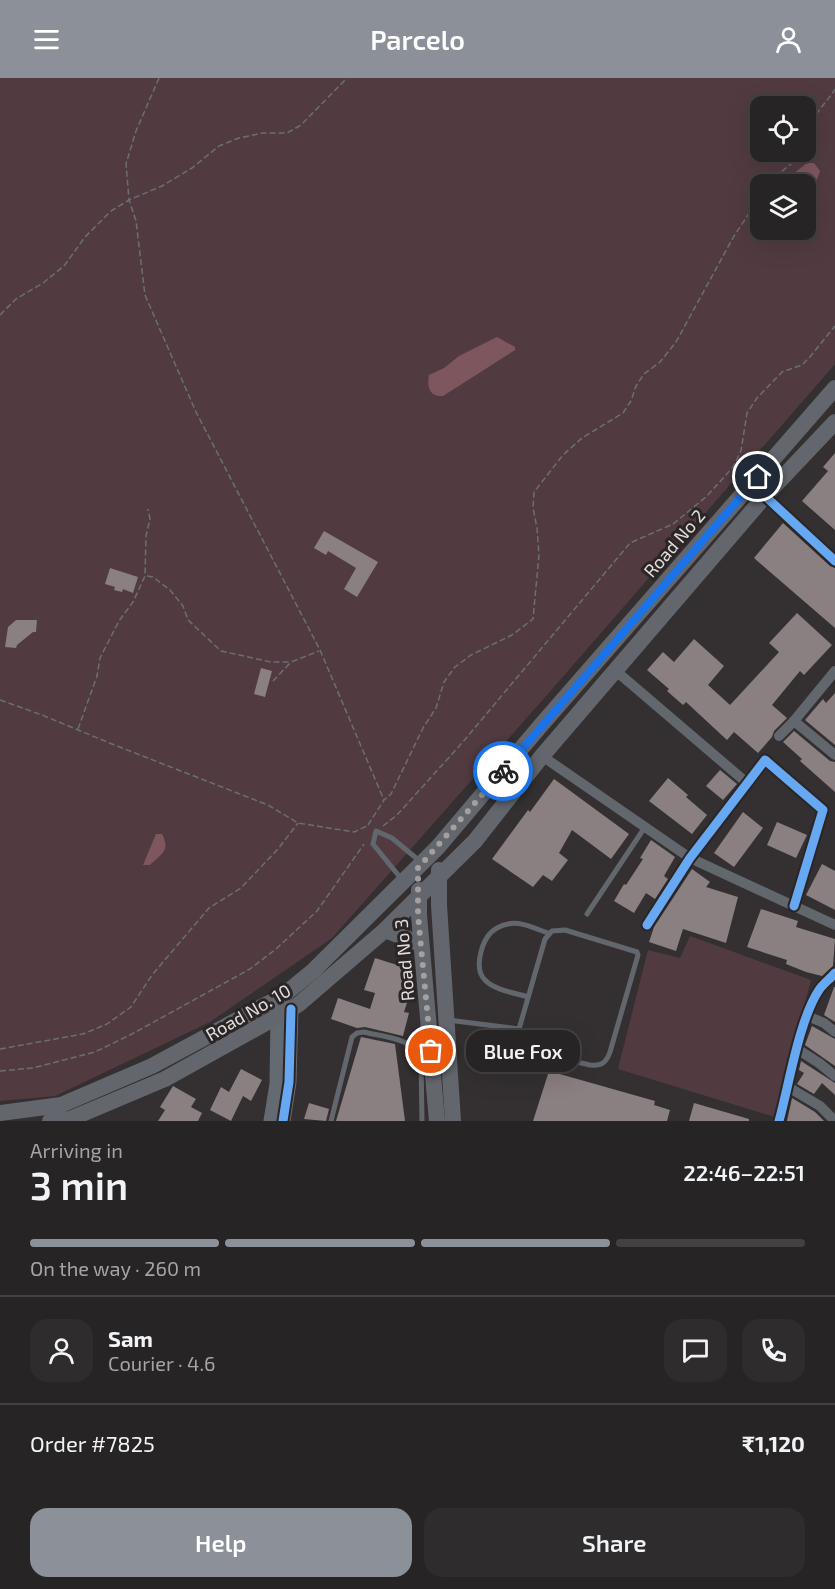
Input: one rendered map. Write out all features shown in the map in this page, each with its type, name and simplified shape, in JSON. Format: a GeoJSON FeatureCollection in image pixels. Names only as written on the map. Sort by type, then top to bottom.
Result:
{"type":"FeatureCollection","features":[{"type":"Feature","properties":{"kind":"main road","name":"Road No 2"},"geometry":{"type":"LineString","coordinates":[[438,847],[542,724],[835,388]]}},
{"type":"Feature","properties":{"kind":"main road"},"geometry":{"type":"LineString","coordinates":[[439,905],[449,881],[475,841],[542,756],[765,496],[835,422]]}},
{"type":"Feature","properties":{"kind":"main road","name":"Road No. 10"},"geometry":{"type":"LineString","coordinates":[[50,1121],[70,1119],[165,1079],[299,1004],[385,930],[475,841]]}},
{"type":"Feature","properties":{"kind":"main road"},"geometry":{"type":"LineString","coordinates":[[412,865],[438,847]]}},
{"type":"Feature","properties":{"kind":"main road"},"geometry":{"type":"LineString","coordinates":[[438,847],[439,905],[453,1121]]}},
{"type":"Feature","properties":{"kind":"main road","name":"Road No. 10"},"geometry":{"type":"LineString","coordinates":[[0,1113],[61,1105],[152,1066],[280,998],[314,971],[412,865]]}},
{"type":"Feature","properties":{"kind":"main road","name":"Road No 3"},"geometry":{"type":"LineString","coordinates":[[412,865],[419,895],[418,915],[437,1121]]}},
{"type":"Feature","properties":{"kind":"main road"},"geometry":{"type":"LineString","coordinates":[[385,930],[422,944]]}},
{"type":"Feature","properties":{"kind":"street"},"geometry":{"type":"LineString","coordinates":[[765,496],[835,561]]}},
{"type":"Feature","properties":{"kind":"street"},"geometry":{"type":"LineString","coordinates":[[616,670],[747,783]]}},
{"type":"Feature","properties":{"kind":"street"},"geometry":{"type":"LineString","coordinates":[[778,736],[794,721],[835,671]]}},
{"type":"Feature","properties":{"kind":"street"},"geometry":{"type":"LineString","coordinates":[[794,721],[835,755]]}},
{"type":"Feature","properties":{"kind":"street"},"geometry":{"type":"LineString","coordinates":[[542,756],[690,858],[835,925]]}},
{"type":"Feature","properties":{"kind":"street"},"geometry":{"type":"LineString","coordinates":[[647,925],[690,858],[765,760],[823,810],[794,906]]}},
{"type":"Feature","properties":{"kind":"street"},"geometry":{"type":"LineString","coordinates":[[779,1121],[807,1016],[820,988],[833,981]]}},
{"type":"Feature","properties":{"kind":"street"},"geometry":{"type":"LineString","coordinates":[[271,1121],[285,1012]]}},
{"type":"Feature","properties":{"kind":"street"},"geometry":{"type":"LineString","coordinates":[[283,1121],[289,1082],[285,1012]]}},
{"type":"Feature","properties":{"kind":"street"},"geometry":{"type":"LineString","coordinates":[[807,1016],[824,1023],[835,1032]]}},
{"type":"Feature","properties":{"kind":"street"},"geometry":{"type":"LineString","coordinates":[[797,1049],[835,1076]]}},
{"type":"Feature","properties":{"kind":"street"},"geometry":{"type":"LineString","coordinates":[[788,1087],[820,1106],[835,1121]]}},
{"type":"Feature","properties":{"kind":"lane"},"geometry":{"type":"LineString","coordinates":[[587,914],[645,827]]}},
{"type":"Feature","properties":{"kind":"lane"},"geometry":{"type":"LineString","coordinates":[[263,1006],[276,992],[337,942],[412,865],[392,838],[376,831],[373,844],[399,876]]}},
{"type":"Feature","properties":{"kind":"lane"},"geometry":{"type":"LineString","coordinates":[[528,997],[496,987],[484,980],[480,971],[480,958],[488,935],[501,926],[511,923],[518,924],[548,933],[557,929],[565,930],[637,952],[610,1052],[604,1064],[599,1066],[515,1048],[548,933]]}},
{"type":"Feature","properties":{"kind":"lane"},"geometry":{"type":"LineString","coordinates":[[446,1020],[519,1029]]}},
{"type":"Feature","properties":{"kind":"lane"},"geometry":{"type":"LineString","coordinates":[[331,1121],[352,1037],[364,1032],[410,1044],[418,1049],[421,1058],[422,1121]]}},
{"type":"Feature","properties":{"kind":"path"},"geometry":{"type":"LineString","coordinates":[[159,78],[136,131],[126,164],[129,200],[136,221],[145,295],[196,412],[320,650],[384,800]]}},
{"type":"Feature","properties":{"kind":"path"},"geometry":{"type":"LineString","coordinates":[[0,315],[16,299],[43,283],[64,266],[85,237],[111,211],[129,200],[162,186],[192,168],[219,146],[238,138],[263,133],[287,133],[301,126],[347,78]]}},
{"type":"Feature","properties":{"kind":"path"},"geometry":{"type":"LineString","coordinates":[[816,114],[835,89]]}},
{"type":"Feature","properties":{"kind":"path"},"geometry":{"type":"LineString","coordinates":[[779,174],[794,162]]}},
{"type":"Feature","properties":{"kind":"path"},"geometry":{"type":"LineString","coordinates":[[0,700],[268,805],[298,823],[354,832],[368,825],[384,800],[391,794],[423,728],[436,708],[444,682],[455,668],[471,655],[512,635],[532,619],[539,555],[533,508],[534,492],[563,455],[582,438],[623,413],[644,374],[660,362],[676,342],[734,236],[750,212]]}},
{"type":"Feature","properties":{"kind":"path"},"geometry":{"type":"LineString","coordinates":[[0,1071],[33,1068],[95,1052],[250,969],[276,949],[317,911],[367,841],[397,815],[462,743],[630,543],[673,524],[720,482],[733,467],[741,451],[747,413],[757,398],[782,372],[802,364],[809,358],[835,326]]}},
{"type":"Feature","properties":{"kind":"path"},"geometry":{"type":"LineString","coordinates":[[78,730],[97,676],[100,658],[146,576],[146,536],[150,519],[148,509]]}},
{"type":"Feature","properties":{"kind":"path"},"geometry":{"type":"LineString","coordinates":[[146,576],[170,590],[183,606],[188,620],[221,651],[271,662],[291,662],[320,650]]}},
{"type":"Feature","properties":{"kind":"path"},"geometry":{"type":"LineString","coordinates":[[273,681],[291,662]]}},
{"type":"Feature","properties":{"kind":"path"},"geometry":{"type":"LineString","coordinates":[[0,1049],[83,1034],[107,1024],[131,1007],[152,975],[209,908],[241,888],[278,849],[298,823]]}},
{"type":"Feature","properties":{"kind":"shaded area"},"geometry":{"type":"Polygon","coordinates":[[[0,78],[835,78],[835,364],[332,938],[210,1022],[55,1096],[0,1101],[0,78]]]}},
{"type":"Feature","properties":{"kind":"shaded area"},"geometry":{"type":"Polygon","coordinates":[[[807,163],[814,163],[820,171],[816,181],[816,174],[793,174],[807,163]]]}},
{"type":"Feature","properties":{"kind":"shaded area"},"geometry":{"type":"Polygon","coordinates":[[[497,337],[515,347],[515,350],[443,396],[432,393],[428,383],[429,375],[444,368],[459,356],[497,337]]]}},
{"type":"Feature","properties":{"kind":"shaded area"},"geometry":{"type":"Polygon","coordinates":[[[156,834],[162,834],[165,840],[164,852],[150,865],[143,865],[156,834]]]}},
{"type":"Feature","properties":{"kind":"shaded area"},"geometry":{"type":"Polygon","coordinates":[[[690,936],[811,980],[775,1117],[618,1069],[648,950],[680,958],[690,936]]]}},
{"type":"Feature","properties":{"kind":"building"},"geometry":{"type":"Polygon","coordinates":[[[835,453],[835,530],[802,501],[828,471],[823,467],[835,453]]]}},
{"type":"Feature","properties":{"kind":"building"},"geometry":{"type":"Polygon","coordinates":[[[783,523],[835,568],[835,628],[754,558],[783,523]]]}},
{"type":"Feature","properties":{"kind":"building"},"geometry":{"type":"Polygon","coordinates":[[[324,531],[378,562],[357,597],[344,589],[356,568],[328,551],[326,555],[314,548],[324,531]]]}},
{"type":"Feature","properties":{"kind":"building"},"geometry":{"type":"Polygon","coordinates":[[[110,568],[138,577],[133,593],[123,589],[122,592],[114,590],[115,587],[105,584],[110,568]]]}},
{"type":"Feature","properties":{"kind":"building"},"geometry":{"type":"Polygon","coordinates":[[[797,613],[832,645],[804,675],[800,671],[772,705],[787,718],[758,753],[734,732],[727,740],[686,702],[683,705],[667,691],[669,689],[647,670],[663,652],[674,662],[694,639],[724,666],[708,685],[730,705],[779,652],[769,643],[797,613]]]}},
{"type":"Feature","properties":{"kind":"building"},"geometry":{"type":"Polygon","coordinates":[[[16,620],[37,620],[36,632],[33,632],[16,648],[5,647],[8,627],[16,620]]]}},
{"type":"Feature","properties":{"kind":"building"},"geometry":{"type":"Polygon","coordinates":[[[261,668],[272,671],[265,697],[254,694],[261,668]]]}},
{"type":"Feature","properties":{"kind":"building"},"geometry":{"type":"Polygon","coordinates":[[[835,693],[835,745],[805,720],[823,699],[826,703],[835,693]]]}},
{"type":"Feature","properties":{"kind":"building"},"geometry":{"type":"Polygon","coordinates":[[[794,731],[830,761],[835,762],[835,792],[800,761],[802,759],[783,742],[794,731]]]}},
{"type":"Feature","properties":{"kind":"building"},"geometry":{"type":"Polygon","coordinates":[[[720,770],[737,784],[723,800],[706,786],[720,770]]]}},
{"type":"Feature","properties":{"kind":"building"},"geometry":{"type":"Polygon","coordinates":[[[668,778],[707,815],[692,834],[649,801],[668,778]]]}},
{"type":"Feature","properties":{"kind":"building"},"geometry":{"type":"Polygon","coordinates":[[[554,779],[629,834],[611,859],[572,830],[559,853],[568,860],[552,881],[543,875],[533,887],[492,859],[554,779]]]}},
{"type":"Feature","properties":{"kind":"building"},"geometry":{"type":"Polygon","coordinates":[[[743,812],[763,828],[734,867],[714,853],[743,812]]]}},
{"type":"Feature","properties":{"kind":"building"},"geometry":{"type":"Polygon","coordinates":[[[777,822],[807,835],[796,858],[767,845],[777,822]]]}},
{"type":"Feature","properties":{"kind":"building"},"geometry":{"type":"Polygon","coordinates":[[[651,840],[675,857],[664,876],[668,879],[655,899],[646,893],[634,913],[614,901],[643,859],[640,858],[651,840]]]}},
{"type":"Feature","properties":{"kind":"building"},"geometry":{"type":"Polygon","coordinates":[[[822,864],[835,871],[835,910],[806,895],[822,864]]]}},
{"type":"Feature","properties":{"kind":"building"},"geometry":{"type":"Polygon","coordinates":[[[692,869],[710,882],[706,887],[738,897],[726,943],[683,929],[676,951],[649,942],[654,927],[692,869]]]}},
{"type":"Feature","properties":{"kind":"building"},"geometry":{"type":"Polygon","coordinates":[[[761,909],[798,921],[796,927],[835,939],[833,966],[822,976],[786,964],[787,960],[747,947],[761,909]]]}},
{"type":"Feature","properties":{"kind":"building"},"geometry":{"type":"Polygon","coordinates":[[[375,958],[413,970],[414,981],[404,1012],[409,1013],[403,1036],[365,1027],[357,1028],[331,1019],[338,998],[370,1009],[375,993],[364,990],[375,958]]]}},
{"type":"Feature","properties":{"kind":"building"},"geometry":{"type":"Polygon","coordinates":[[[835,987],[835,1022],[824,1015],[835,987]]]}},
{"type":"Feature","properties":{"kind":"building"},"geometry":{"type":"Polygon","coordinates":[[[812,1026],[835,1039],[835,1066],[805,1045],[812,1026]]]}},
{"type":"Feature","properties":{"kind":"building"},"geometry":{"type":"Polygon","coordinates":[[[361,1037],[395,1044],[405,1121],[336,1121],[361,1037]]]}},
{"type":"Feature","properties":{"kind":"building"},"geometry":{"type":"Polygon","coordinates":[[[801,1061],[835,1083],[835,1095],[822,1083],[814,1094],[797,1084],[804,1073],[799,1070],[801,1061]]]}},
{"type":"Feature","properties":{"kind":"building"},"geometry":{"type":"Polygon","coordinates":[[[241,1069],[262,1080],[251,1101],[243,1096],[231,1121],[210,1110],[221,1087],[229,1092],[241,1069]]]}},
{"type":"Feature","properties":{"kind":"building"},"geometry":{"type":"Polygon","coordinates":[[[549,1071],[655,1101],[654,1105],[670,1110],[667,1121],[533,1121],[549,1071]]]}},
{"type":"Feature","properties":{"kind":"building"},"geometry":{"type":"Polygon","coordinates":[[[173,1086],[196,1099],[191,1107],[202,1113],[198,1121],[158,1121],[165,1110],[160,1107],[173,1086]]]}},
{"type":"Feature","properties":{"kind":"building"},"geometry":{"type":"Polygon","coordinates":[[[792,1098],[815,1112],[824,1121],[787,1121],[792,1098]]]}},
{"type":"Feature","properties":{"kind":"building"},"geometry":{"type":"Polygon","coordinates":[[[309,1103],[329,1109],[326,1121],[304,1119],[309,1103]]]}},
{"type":"Feature","properties":{"kind":"building"},"geometry":{"type":"Polygon","coordinates":[[[694,1103],[749,1119],[749,1121],[689,1121],[694,1103]]]}},
{"type":"Feature","properties":{"kind":"cycle path"},"geometry":{"type":"LineString","coordinates":[[765,496],[835,561]]}},
{"type":"Feature","properties":{"kind":"cycle path"},"geometry":{"type":"LineString","coordinates":[[647,925],[690,858],[765,760],[823,810],[794,906]]}},
{"type":"Feature","properties":{"kind":"cycle path"},"geometry":{"type":"LineString","coordinates":[[779,1121],[806,1018],[819,990],[835,973]]}},
{"type":"Feature","properties":{"kind":"cycle path"},"geometry":{"type":"LineString","coordinates":[[283,1121],[289,1082],[291,1009]]}},
{"type":"Feature","properties":{"kind":"way so far"},"geometry":{"type":"LineString","coordinates":[[431,1051],[418,915],[418,868],[503,771]]}},
{"type":"Feature","properties":{"kind":"place","name":"Blue Fox"},"geometry":{"type":"Point","coordinates":[431,1051]}},
{"type":"Feature","properties":{"kind":"route"},"geometry":{"type":"LineString","coordinates":[[503,771],[758,477]]}}]}
